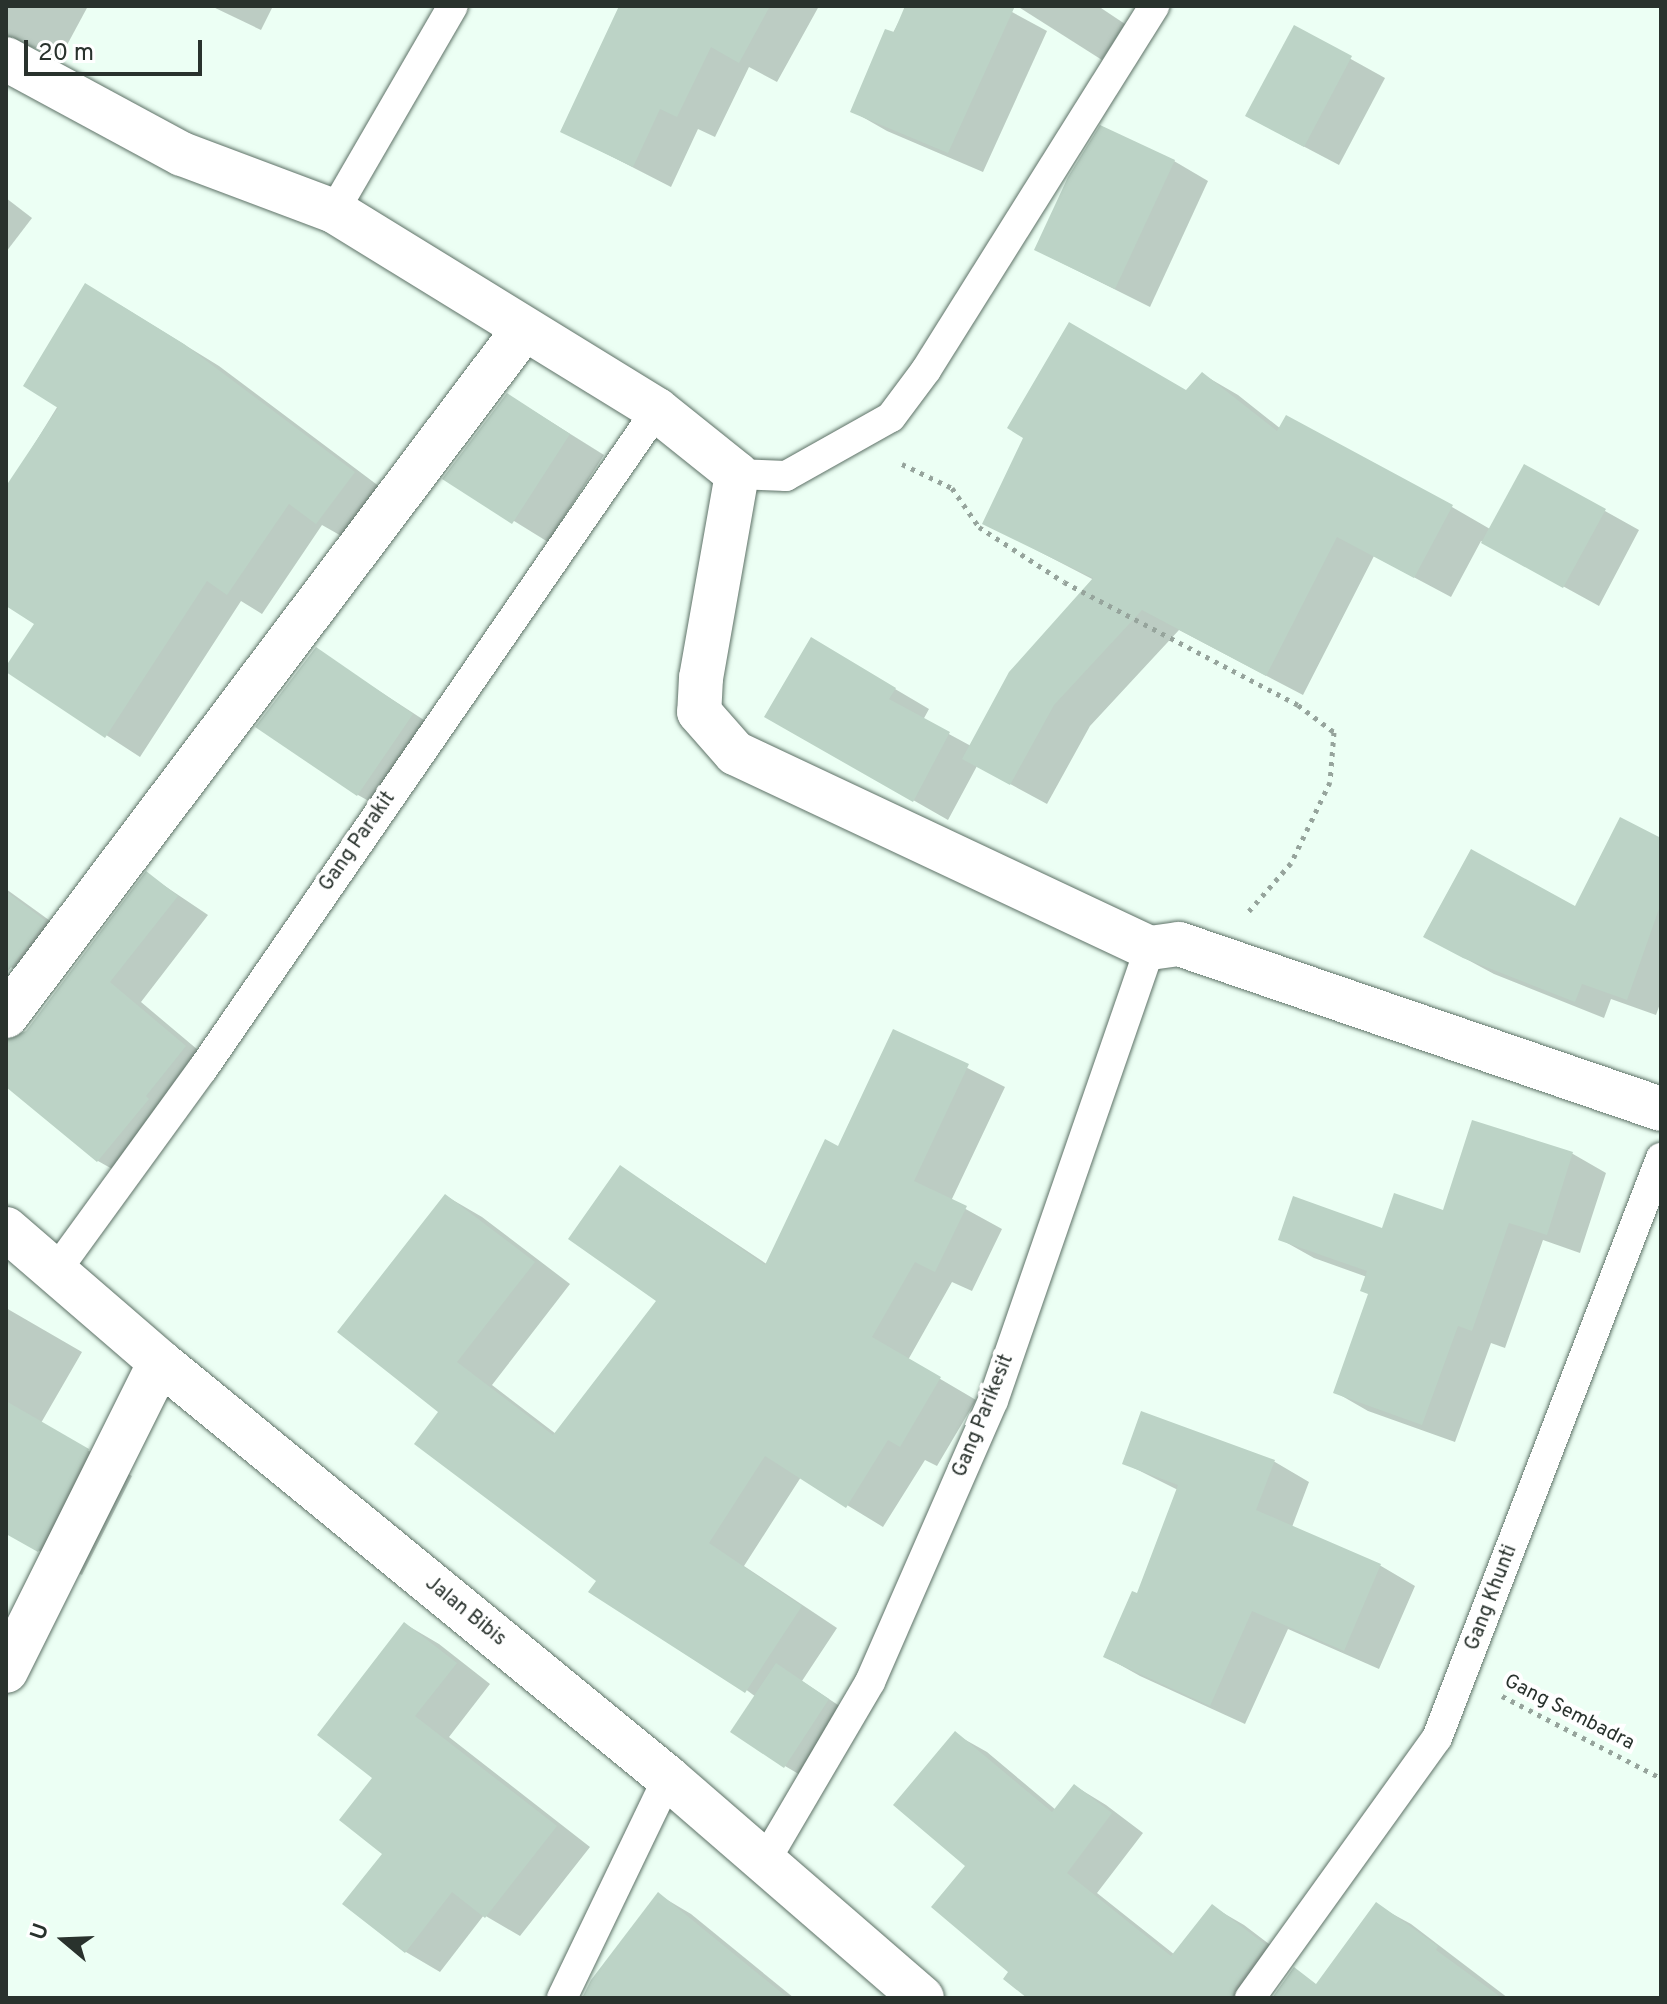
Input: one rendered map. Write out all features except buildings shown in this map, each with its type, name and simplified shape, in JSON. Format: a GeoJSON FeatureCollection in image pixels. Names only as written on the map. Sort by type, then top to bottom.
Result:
{"type":"FeatureCollection","features":[{"type":"Feature","properties":{"kind":"street"},"geometry":{"type":"LineString","coordinates":[[6,59],[182,154],[334,211],[657,410],[737,474],[701,678],[699,712],[735,753],[1165,946],[1661,1109]]}},
{"type":"Feature","properties":{"kind":"street"},"geometry":{"type":"LineString","coordinates":[[6,1016],[524,329]]}},
{"type":"Feature","properties":{"kind":"street","name":"Jalan Bibis"},"geometry":{"type":"LineString","coordinates":[[6,1229],[160,1362],[668,1778],[922,1998]]}},
{"type":"Feature","properties":{"kind":"street"},"geometry":{"type":"LineString","coordinates":[[6,1671],[160,1362]]}},
{"type":"Feature","properties":{"kind":"lane"},"geometry":{"type":"LineString","coordinates":[[334,211],[453,6]]}},
{"type":"Feature","properties":{"kind":"lane"},"geometry":{"type":"LineString","coordinates":[[737,474],[786,476],[891,417],[926,370],[1154,6]]}},
{"type":"Feature","properties":{"kind":"lane","name":"Gang Parakit"},"geometry":{"type":"LineString","coordinates":[[55,1272],[202,1070],[657,410]]}},
{"type":"Feature","properties":{"kind":"lane","name":"Gang Parikesit"},"geometry":{"type":"LineString","coordinates":[[765,1861],[870,1682],[993,1401],[1165,946]]}},
{"type":"Feature","properties":{"kind":"lane","name":"Gang Khunti"},"geometry":{"type":"LineString","coordinates":[[1250,1998],[1437,1738],[1661,1158]]}},
{"type":"Feature","properties":{"kind":"lane"},"geometry":{"type":"LineString","coordinates":[[562,1998],[668,1778]]}},
{"type":"Feature","properties":{"kind":"path"},"geometry":{"type":"LineString","coordinates":[[851,438],[952,488],[979,527],[1064,582],[1298,705],[1334,732],[1330,782],[1291,863],[1251,911],[1165,946]]}},
{"type":"Feature","properties":{"kind":"path","name":"Gang Sembadra"},"geometry":{"type":"LineString","coordinates":[[1462,1676],[1661,1778]]}}]}
